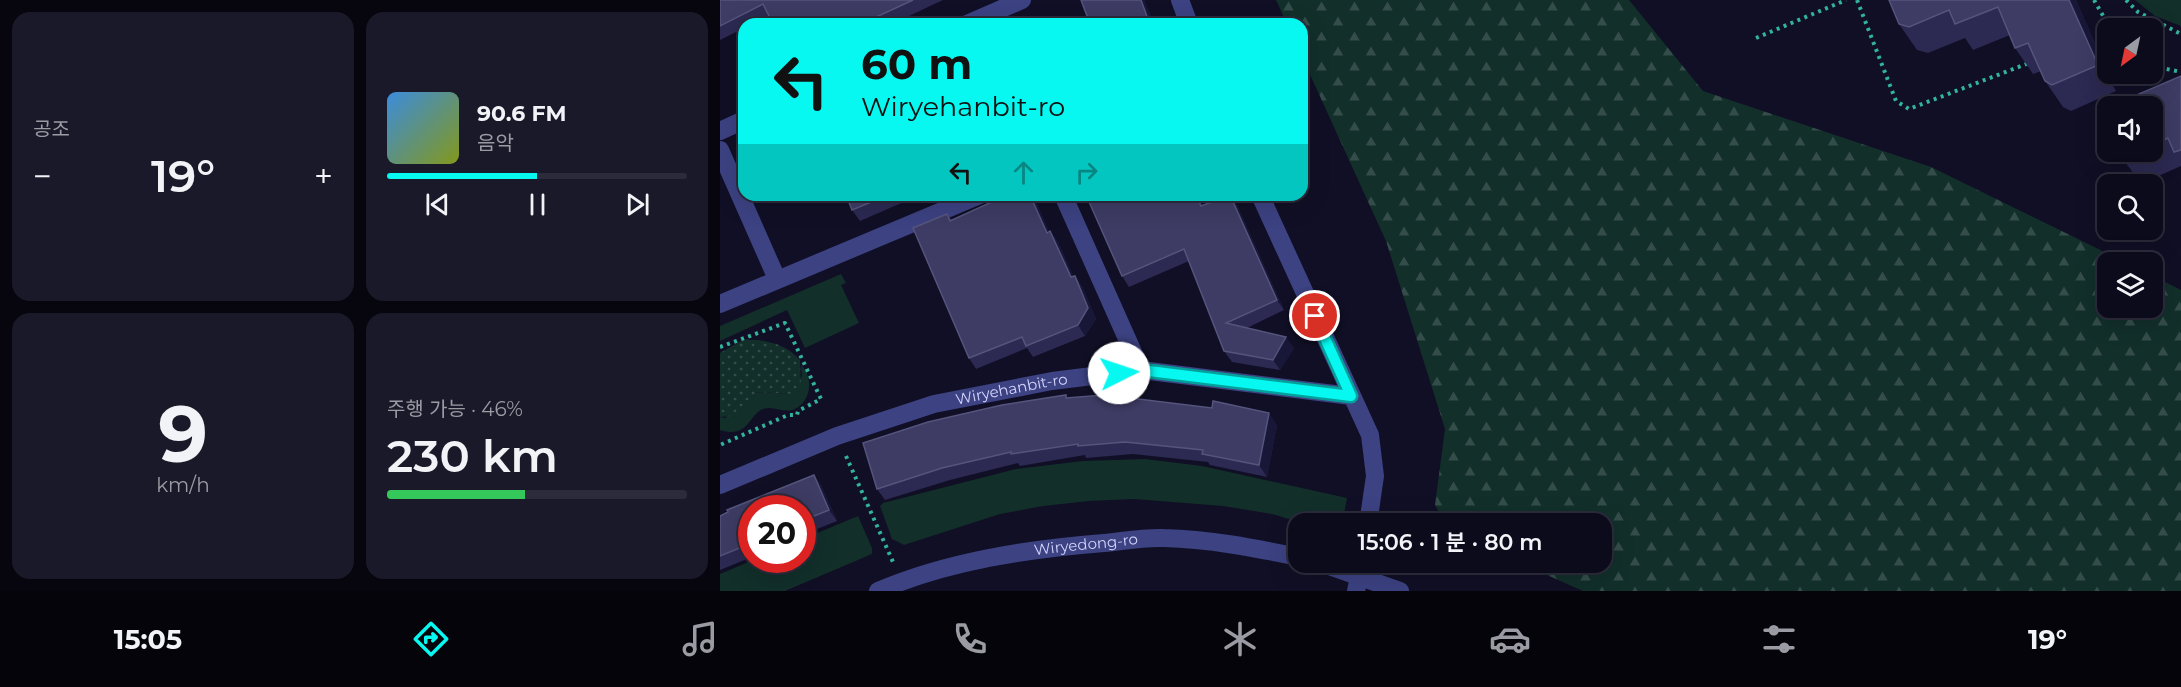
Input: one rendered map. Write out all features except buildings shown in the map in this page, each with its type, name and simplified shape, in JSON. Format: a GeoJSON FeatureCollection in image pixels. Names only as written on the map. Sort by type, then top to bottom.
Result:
{"type":"FeatureCollection","features":[{"type":"Feature","properties":{"kind":"street"},"geometry":{"type":"LineString","coordinates":[[981,18],[1022,0]]}},
{"type":"Feature","properties":{"kind":"street"},"geometry":{"type":"LineString","coordinates":[[1180,0],[1187,18]]}},
{"type":"Feature","properties":{"kind":"street"},"geometry":{"type":"LineString","coordinates":[[720,131],[738,123]]}},
{"type":"Feature","properties":{"kind":"street"},"geometry":{"type":"LineString","coordinates":[[720,150],[738,191]]}},
{"type":"Feature","properties":{"kind":"street"},"geometry":{"type":"LineString","coordinates":[[743,201],[777,279]]}},
{"type":"Feature","properties":{"kind":"street"},"geometry":{"type":"LineString","coordinates":[[720,304],[966,201]]}},
{"type":"Feature","properties":{"kind":"street"},"geometry":{"type":"LineString","coordinates":[[1066,201],[1141,370]]}},
{"type":"Feature","properties":{"kind":"street"},"geometry":{"type":"LineString","coordinates":[[1263,201],[1370,435],[1375,476],[1370,513]]}},
{"type":"Feature","properties":{"kind":"street","name":"Wiryehanbit-ro"},"geometry":{"type":"LineString","coordinates":[[720,485],[837,436],[934,404],[1052,381],[1141,370],[1351,396]]}},
{"type":"Feature","properties":{"kind":"street","name":"Wiryedong-ro"},"geometry":{"type":"LineString","coordinates":[[878,591],[901,581],[973,562],[1024,552],[1162,538],[1235,544],[1288,555]]}},
{"type":"Feature","properties":{"kind":"street"},"geometry":{"type":"LineString","coordinates":[[1359,576],[1400,591]]}},
{"type":"Feature","properties":{"kind":"path"},"geometry":{"type":"LineString","coordinates":[[1756,38],[1846,0]]}},
{"type":"Feature","properties":{"kind":"path"},"geometry":{"type":"LineString","coordinates":[[1857,0],[1896,101],[1909,109],[2029,63]]}},
{"type":"Feature","properties":{"kind":"path"},"geometry":{"type":"LineString","coordinates":[[2094,0],[2104,18]]}},
{"type":"Feature","properties":{"kind":"path"},"geometry":{"type":"LineString","coordinates":[[2126,0],[2138,12],[2181,34]]}},
{"type":"Feature","properties":{"kind":"path"},"geometry":{"type":"LineString","coordinates":[[2163,68],[2181,72]]}},
{"type":"Feature","properties":{"kind":"path"},"geometry":{"type":"LineString","coordinates":[[720,347],[785,324],[821,399],[798,411],[797,415],[788,415],[720,445]]}},
{"type":"Feature","properties":{"kind":"path"},"geometry":{"type":"LineString","coordinates":[[837,436],[901,581]]}},
{"type":"Feature","properties":{"kind":"green space"},"geometry":{"type":"Polygon","coordinates":[[[1276,0],[1629,0],[1703,91],[1931,167],[2105,252],[2097,252],[2097,318],[2163,318],[2163,281],[2181,290],[2181,591],[1583,591],[1542,573],[1612,573],[1612,513],[1439,513],[1435,505],[1445,429],[1386,241],[1308,70],[1308,18],[1284,18],[1276,0]]]}},
{"type":"Feature","properties":{"kind":"green space"},"geometry":{"type":"Polygon","coordinates":[[[2135,0],[2181,0],[2181,26],[2155,16],[2135,0]]]}},
{"type":"Feature","properties":{"kind":"green space"},"geometry":{"type":"Polygon","coordinates":[[[841,274],[846,283],[841,285],[859,323],[805,348],[787,310],[720,341],[720,326],[841,274]]]}},
{"type":"Feature","properties":{"kind":"green space"},"geometry":{"type":"Polygon","coordinates":[[[743,340],[774,343],[794,354],[800,360],[801,390],[792,394],[757,392],[731,416],[720,417],[720,353],[743,340]]]}},
{"type":"Feature","properties":{"kind":"green space"},"geometry":{"type":"Polygon","coordinates":[[[801,365],[808,376],[809,389],[805,401],[800,406],[791,410],[763,409],[742,429],[730,432],[720,430],[720,417],[725,418],[757,392],[792,394],[802,376],[801,365]]]}},
{"type":"Feature","properties":{"kind":"green space"},"geometry":{"type":"Polygon","coordinates":[[[1145,459],[1202,466],[1347,498],[1344,513],[1288,513],[1288,519],[1223,506],[1134,499],[1089,501],[1000,514],[904,545],[892,539],[880,506],[883,503],[1016,469],[1083,461],[1145,459]]]}},
{"type":"Feature","properties":{"kind":"green space"},"geometry":{"type":"Polygon","coordinates":[[[858,516],[872,548],[872,554],[785,591],[720,591],[720,574],[738,566],[738,573],[816,573],[816,534],[858,516]]]}},
{"type":"Feature","properties":{"kind":"route"},"geometry":{"type":"LineString","coordinates":[[1119,373],[1141,370],[1351,396],[1315,316]]}}]}
